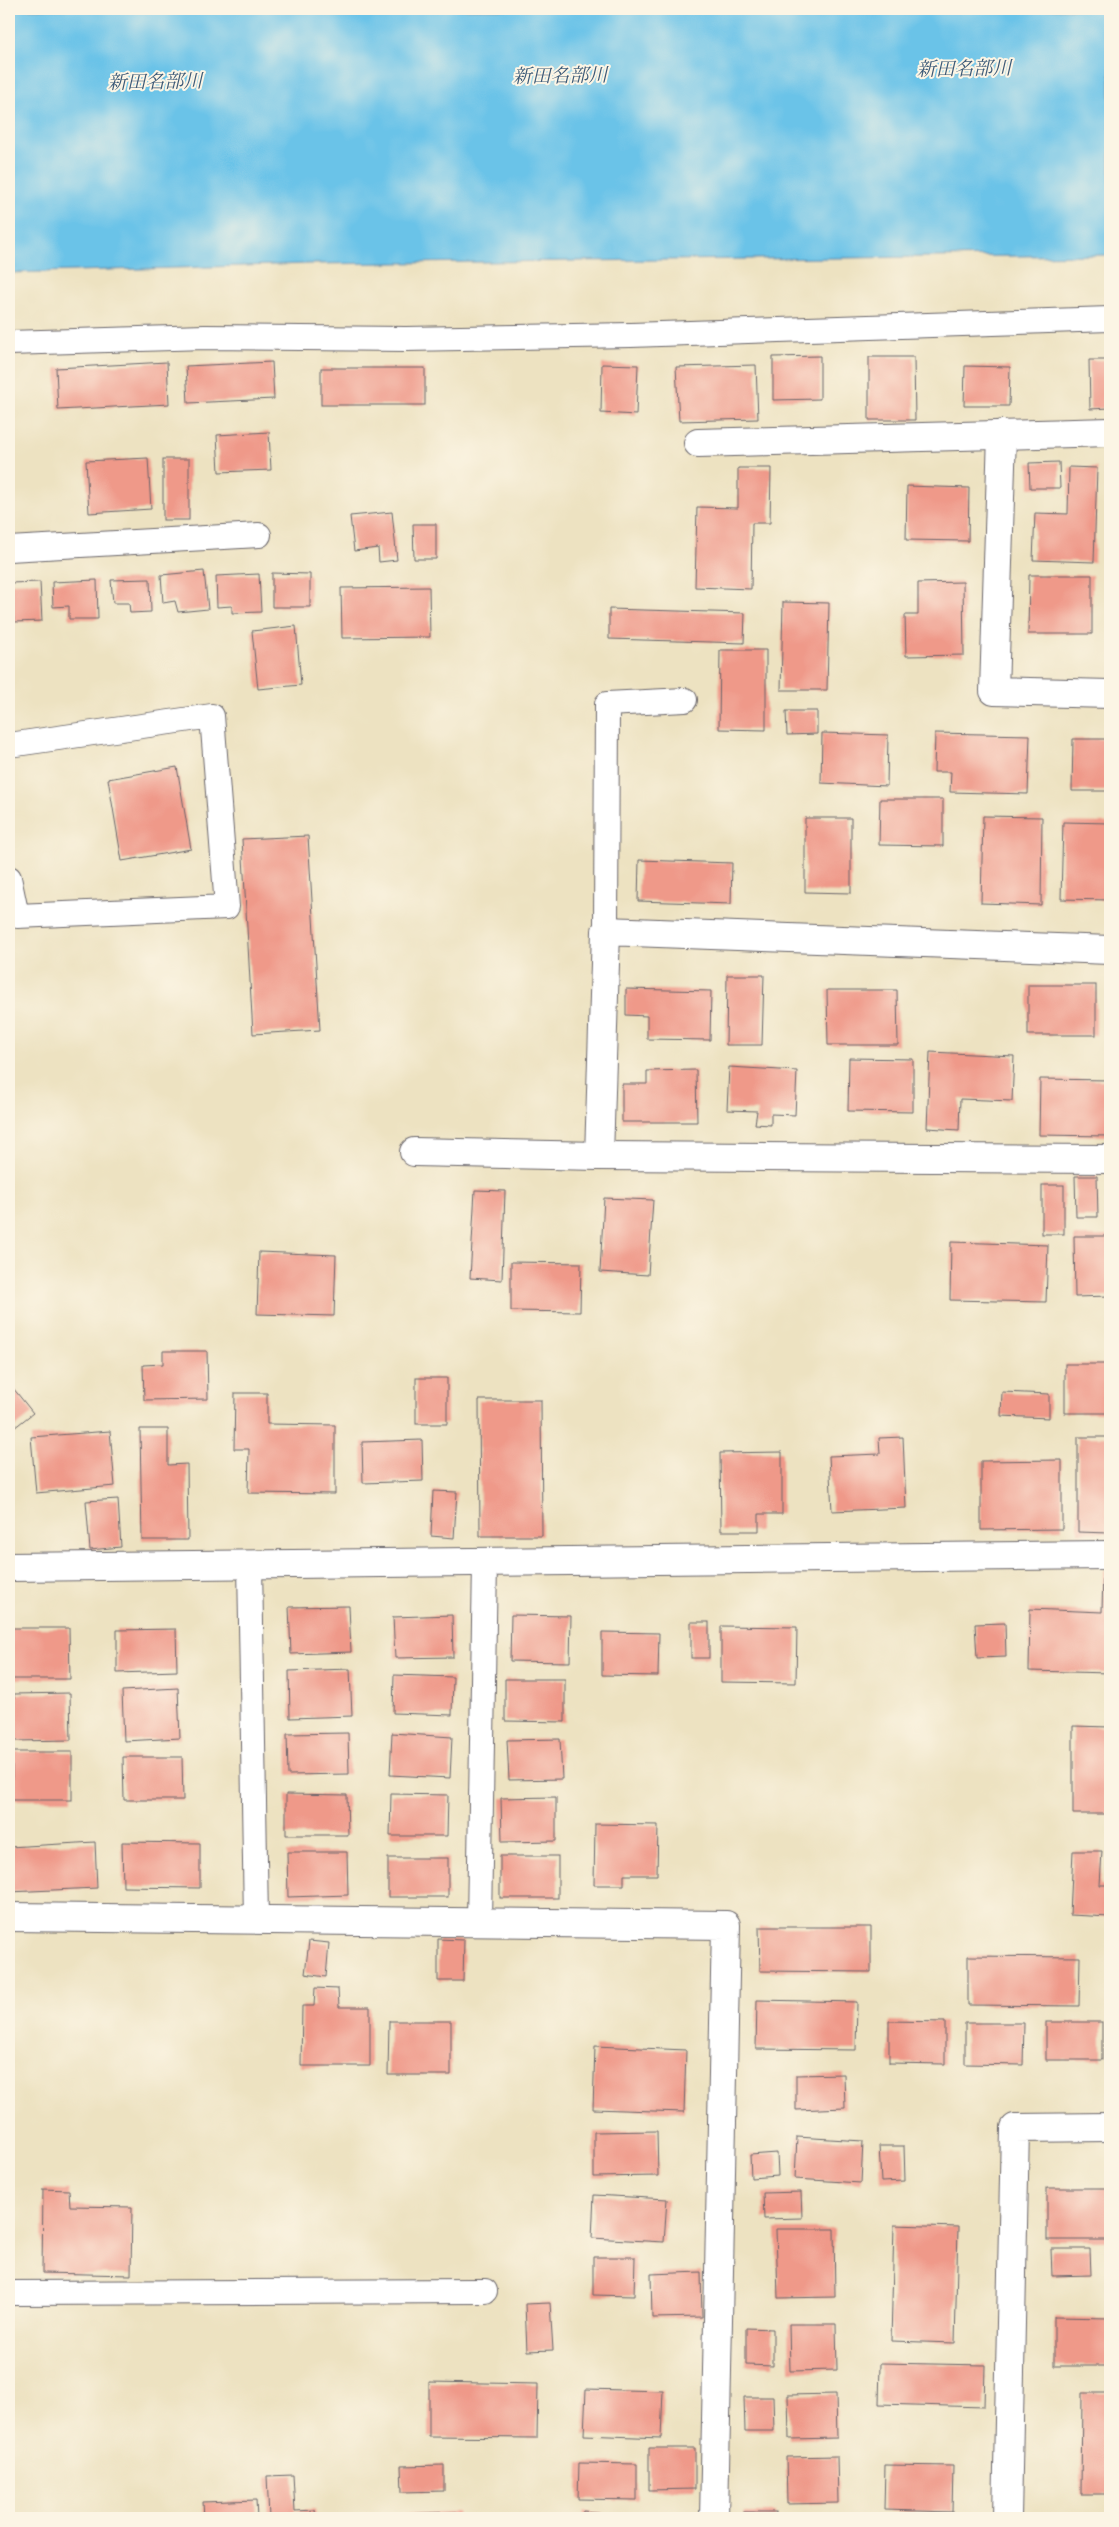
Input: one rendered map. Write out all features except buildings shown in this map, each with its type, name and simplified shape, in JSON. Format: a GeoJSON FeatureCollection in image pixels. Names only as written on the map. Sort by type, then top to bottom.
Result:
{"type":"FeatureCollection","features":[{"type":"Feature","properties":{"kind":"street"},"geometry":{"type":"LineString","coordinates":[[698,443],[1110,432]]}},
{"type":"Feature","properties":{"kind":"street"},"geometry":{"type":"LineString","coordinates":[[1002,434],[994,691],[1110,694]]}},
{"type":"Feature","properties":{"kind":"street"},"geometry":{"type":"LineString","coordinates":[[599,1156],[606,931],[1110,950]]}},
{"type":"Feature","properties":{"kind":"street"},"geometry":{"type":"LineString","coordinates":[[414,1152],[599,1156],[1110,1159]]}},
{"type":"Feature","properties":{"kind":"street"},"geometry":{"type":"LineString","coordinates":[[9,1567],[1110,1555]]}},
{"type":"Feature","properties":{"kind":"street"},"geometry":{"type":"LineString","coordinates":[[9,1917],[726,1924],[714,2518]]}},
{"type":"Feature","properties":{"kind":"street"},"geometry":{"type":"LineString","coordinates":[[1007,2518],[1015,2128],[1110,2127]]}},
{"type":"Feature","properties":{"kind":"lane"},"geometry":{"type":"LineString","coordinates":[[9,343],[205,337],[406,340],[631,335],[1110,319]]}},
{"type":"Feature","properties":{"kind":"lane"},"geometry":{"type":"LineString","coordinates":[[9,549],[259,535]]}},
{"type":"Feature","properties":{"kind":"lane"},"geometry":{"type":"LineString","coordinates":[[606,931],[607,704],[686,700]]}},
{"type":"Feature","properties":{"kind":"lane"},"geometry":{"type":"LineString","coordinates":[[9,745],[212,716],[226,907],[17,916],[9,878]]}},
{"type":"Feature","properties":{"kind":"lane"},"geometry":{"type":"LineString","coordinates":[[479,1922],[485,1562]]}},
{"type":"Feature","properties":{"kind":"lane"},"geometry":{"type":"LineString","coordinates":[[250,1564],[256,1920]]}},
{"type":"Feature","properties":{"kind":"lane"},"geometry":{"type":"LineString","coordinates":[[9,2293],[485,2291]]}},
{"type":"Feature","properties":{"kind":"water","name":"新田名部川"},"geometry":{"type":"Polygon","coordinates":[[[9,9],[1110,9],[1110,255],[308,264],[9,273],[9,9]]]}}]}
